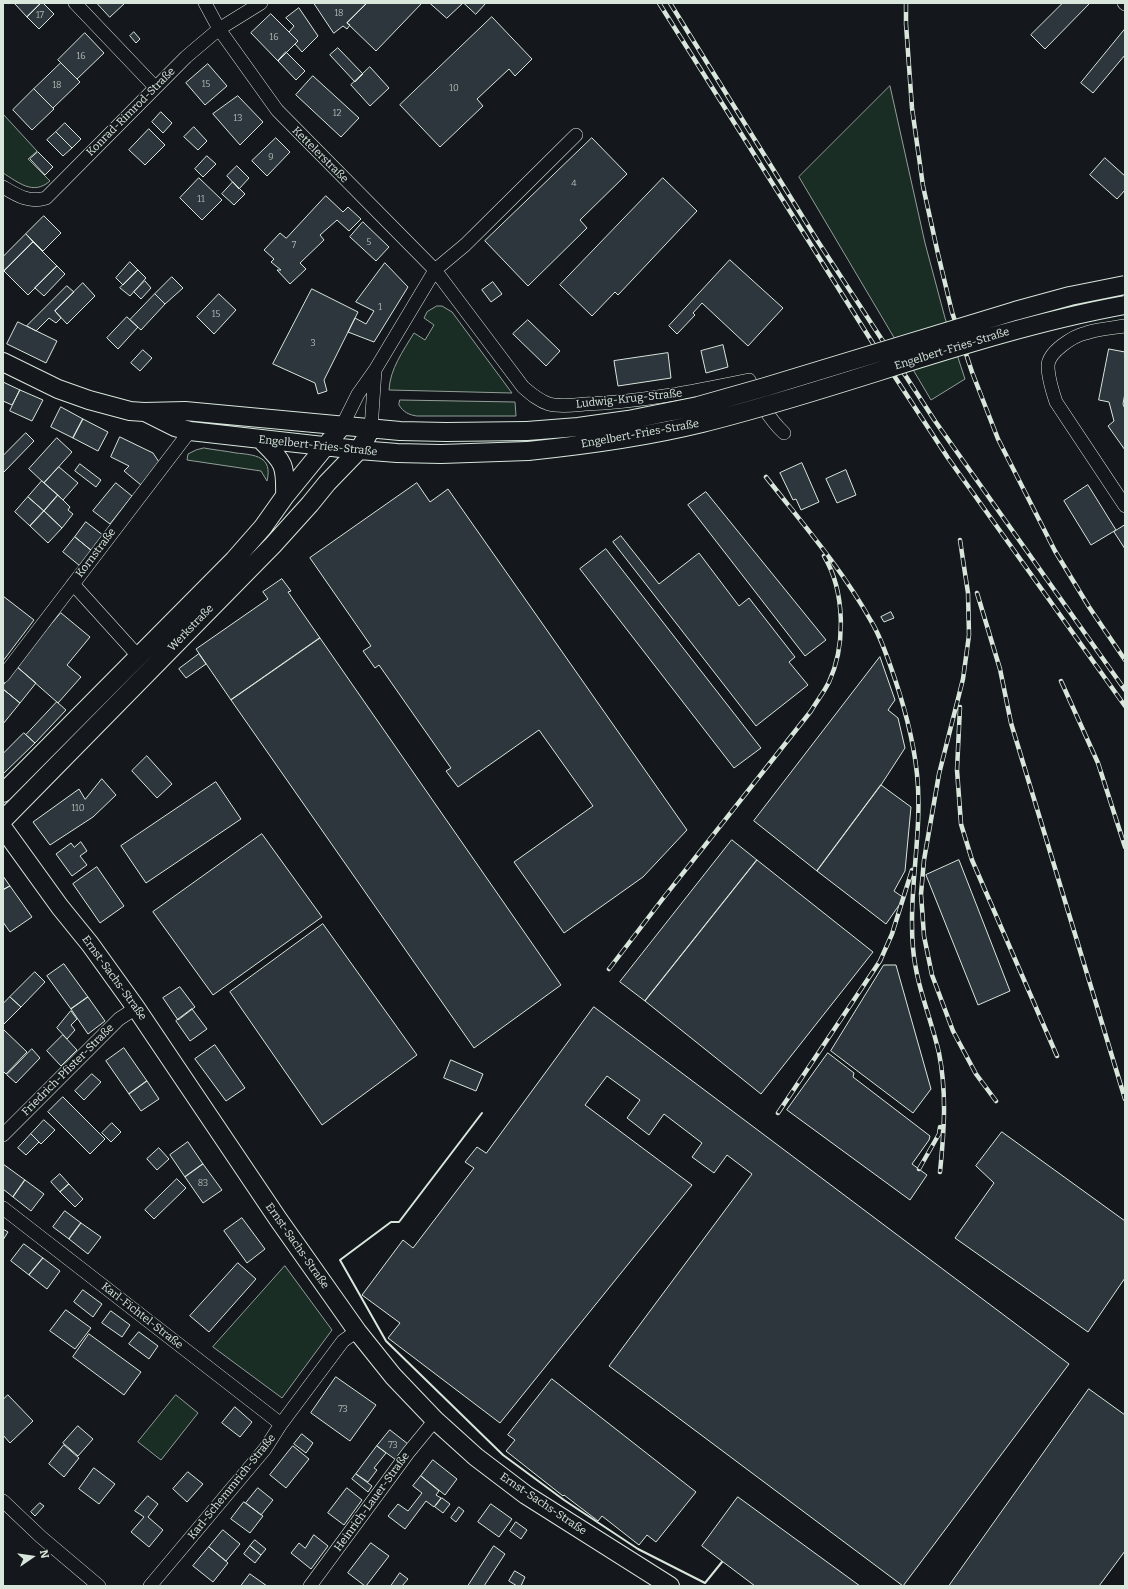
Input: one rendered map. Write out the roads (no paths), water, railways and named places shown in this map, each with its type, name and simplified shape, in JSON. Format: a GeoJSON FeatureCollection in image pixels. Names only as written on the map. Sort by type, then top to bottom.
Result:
{"type":"FeatureCollection","features":[{"type":"Feature","properties":{"kind":"main road","name":"Engelbert-Fries-Straße"},"geometry":{"type":"LineString","coordinates":[[3,362],[58,389],[88,400],[112,407],[144,412],[185,411],[371,429],[446,432],[526,431],[578,427],[628,420],[698,406],[765,388],[1015,311],[1070,296],[1125,285]]}},
{"type":"Feature","properties":{"kind":"main road","name":"Engelbert-Fries-Straße"},"geometry":{"type":"LineString","coordinates":[[144,412],[176,427],[190,431],[359,450],[441,454],[528,451],[580,446],[667,431],[702,423],[776,403],[1024,327],[1076,314],[1125,305]]}},
{"type":"Feature","properties":{"kind":"main road","name":"Werkstraße"},"geometry":{"type":"LineString","coordinates":[[3,793],[234,560],[263,527],[285,496],[342,426]]}},
{"type":"Feature","properties":{"kind":"main road","name":"Werkstraße"},"geometry":{"type":"LineString","coordinates":[[3,820],[247,572],[310,504],[327,483],[359,450],[371,429]]}},
{"type":"Feature","properties":{"kind":"main road"},"geometry":{"type":"LineString","coordinates":[[261,440],[283,465],[286,475],[285,496]]}},
{"type":"Feature","properties":{"kind":"main road","name":"Ernst-Sachs-Straße"},"geometry":{"type":"LineString","coordinates":[[3,828],[60,908],[90,944],[136,1008],[278,1219],[356,1331],[393,1376],[435,1420],[476,1457],[526,1494],[670,1586]]}},
{"type":"Feature","properties":{"kind":"street"},"geometry":{"type":"LineString","coordinates":[[75,3],[155,87]]}},
{"type":"Feature","properties":{"kind":"street","name":"Kettelerstraße"},"geometry":{"type":"LineString","coordinates":[[205,3],[219,29],[277,110],[434,270]]}},
{"type":"Feature","properties":{"kind":"street"},"geometry":{"type":"LineString","coordinates":[[219,29],[261,3]]}},
{"type":"Feature","properties":{"kind":"street","name":"Konrad-Rimrod-Straße"},"geometry":{"type":"LineString","coordinates":[[3,187],[28,200],[37,201],[46,198],[155,87],[186,57],[219,29]]}},
{"type":"Feature","properties":{"kind":"street"},"geometry":{"type":"LineString","coordinates":[[342,426],[358,394],[375,370],[434,270],[465,245],[576,134]]}},
{"type":"Feature","properties":{"kind":"street","name":"Ludwig-Krug-Straße"},"geometry":{"type":"LineString","coordinates":[[434,270],[523,387],[540,400],[550,404],[562,405],[602,404],[666,396],[749,380],[762,407],[774,424],[784,433]]}},
{"type":"Feature","properties":{"kind":"street"},"geometry":{"type":"LineString","coordinates":[[1125,326],[1085,333],[1064,343],[1053,354],[1048,364],[1051,386],[1056,402],[1125,506]]}},
{"type":"Feature","properties":{"kind":"street"},"geometry":{"type":"LineString","coordinates":[[371,429],[375,370]]}},
{"type":"Feature","properties":{"kind":"street","name":"Kornstraße"},"geometry":{"type":"LineString","coordinates":[[3,676],[190,431]]}},
{"type":"Feature","properties":{"kind":"street"},"geometry":{"type":"LineString","coordinates":[[73,584],[139,657]]}},
{"type":"Feature","properties":{"kind":"street","name":"Friedrich-Pfister-Straße"},"geometry":{"type":"LineString","coordinates":[[3,1135],[119,1019],[136,1008]]}},
{"type":"Feature","properties":{"kind":"street","name":"Karl-Fichtel-Straße"},"geometry":{"type":"LineString","coordinates":[[3,1208],[281,1424]]}},
{"type":"Feature","properties":{"kind":"street","name":"Karl-Schemmrich-Straße"},"geometry":{"type":"LineString","coordinates":[[150,1586],[265,1449],[281,1424],[343,1341],[356,1331]]}},
{"type":"Feature","properties":{"kind":"street","name":"Heinrich-Lauer-Straße"},"geometry":{"type":"LineString","coordinates":[[310,1586],[408,1453],[435,1420]]}},
{"type":"Feature","properties":{"kind":"street"},"geometry":{"type":"LineString","coordinates":[[3,1501],[41,1537],[99,1586]]}},
{"type":"Feature","properties":{"kind":"railway"},"geometry":{"type":"LineString","coordinates":[[659,3],[874,345],[948,458],[1125,706]]}},
{"type":"Feature","properties":{"kind":"railway"},"geometry":{"type":"LineString","coordinates":[[670,3],[817,240],[935,421],[1125,690]]}},
{"type":"Feature","properties":{"kind":"railway"},"geometry":{"type":"LineString","coordinates":[[906,3],[912,108],[923,186],[952,312],[972,372],[998,439],[1055,551],[1089,607],[1125,660]]}},
{"type":"Feature","properties":{"kind":"railway"},"geometry":{"type":"LineString","coordinates":[[766,477],[835,565],[860,602],[879,636],[898,689],[906,717],[913,745],[918,796],[917,839],[912,904],[913,948],[917,975],[936,1040],[942,1068],[944,1112],[940,1172]]}},
{"type":"Feature","properties":{"kind":"railway"},"geometry":{"type":"LineString","coordinates":[[960,540],[968,593],[969,635],[963,679],[939,774],[924,860],[921,894],[924,936],[932,975],[953,1031],[976,1074],[996,1101]]}},
{"type":"Feature","properties":{"kind":"railway"},"geometry":{"type":"LineString","coordinates":[[609,969],[811,711],[829,682],[835,667],[838,652],[841,618],[836,585],[824,556]]}},
{"type":"Feature","properties":{"kind":"railway"},"geometry":{"type":"LineString","coordinates":[[977,593],[1000,669],[1011,723],[1125,1099]]}},
{"type":"Feature","properties":{"kind":"railway"},"geometry":{"type":"LineString","coordinates":[[1061,681],[1098,763],[1125,847]]}},
{"type":"Feature","properties":{"kind":"railway"},"geometry":{"type":"LineString","coordinates":[[960,707],[957,770],[961,824],[972,860],[1057,1056]]}},
{"type":"Feature","properties":{"kind":"railway"},"geometry":{"type":"LineString","coordinates":[[778,1113],[880,961],[892,934],[912,870]]}},
{"type":"Feature","properties":{"kind":"railway"},"geometry":{"type":"LineString","coordinates":[[919,1169],[939,1134],[940,1127]]}}]}
